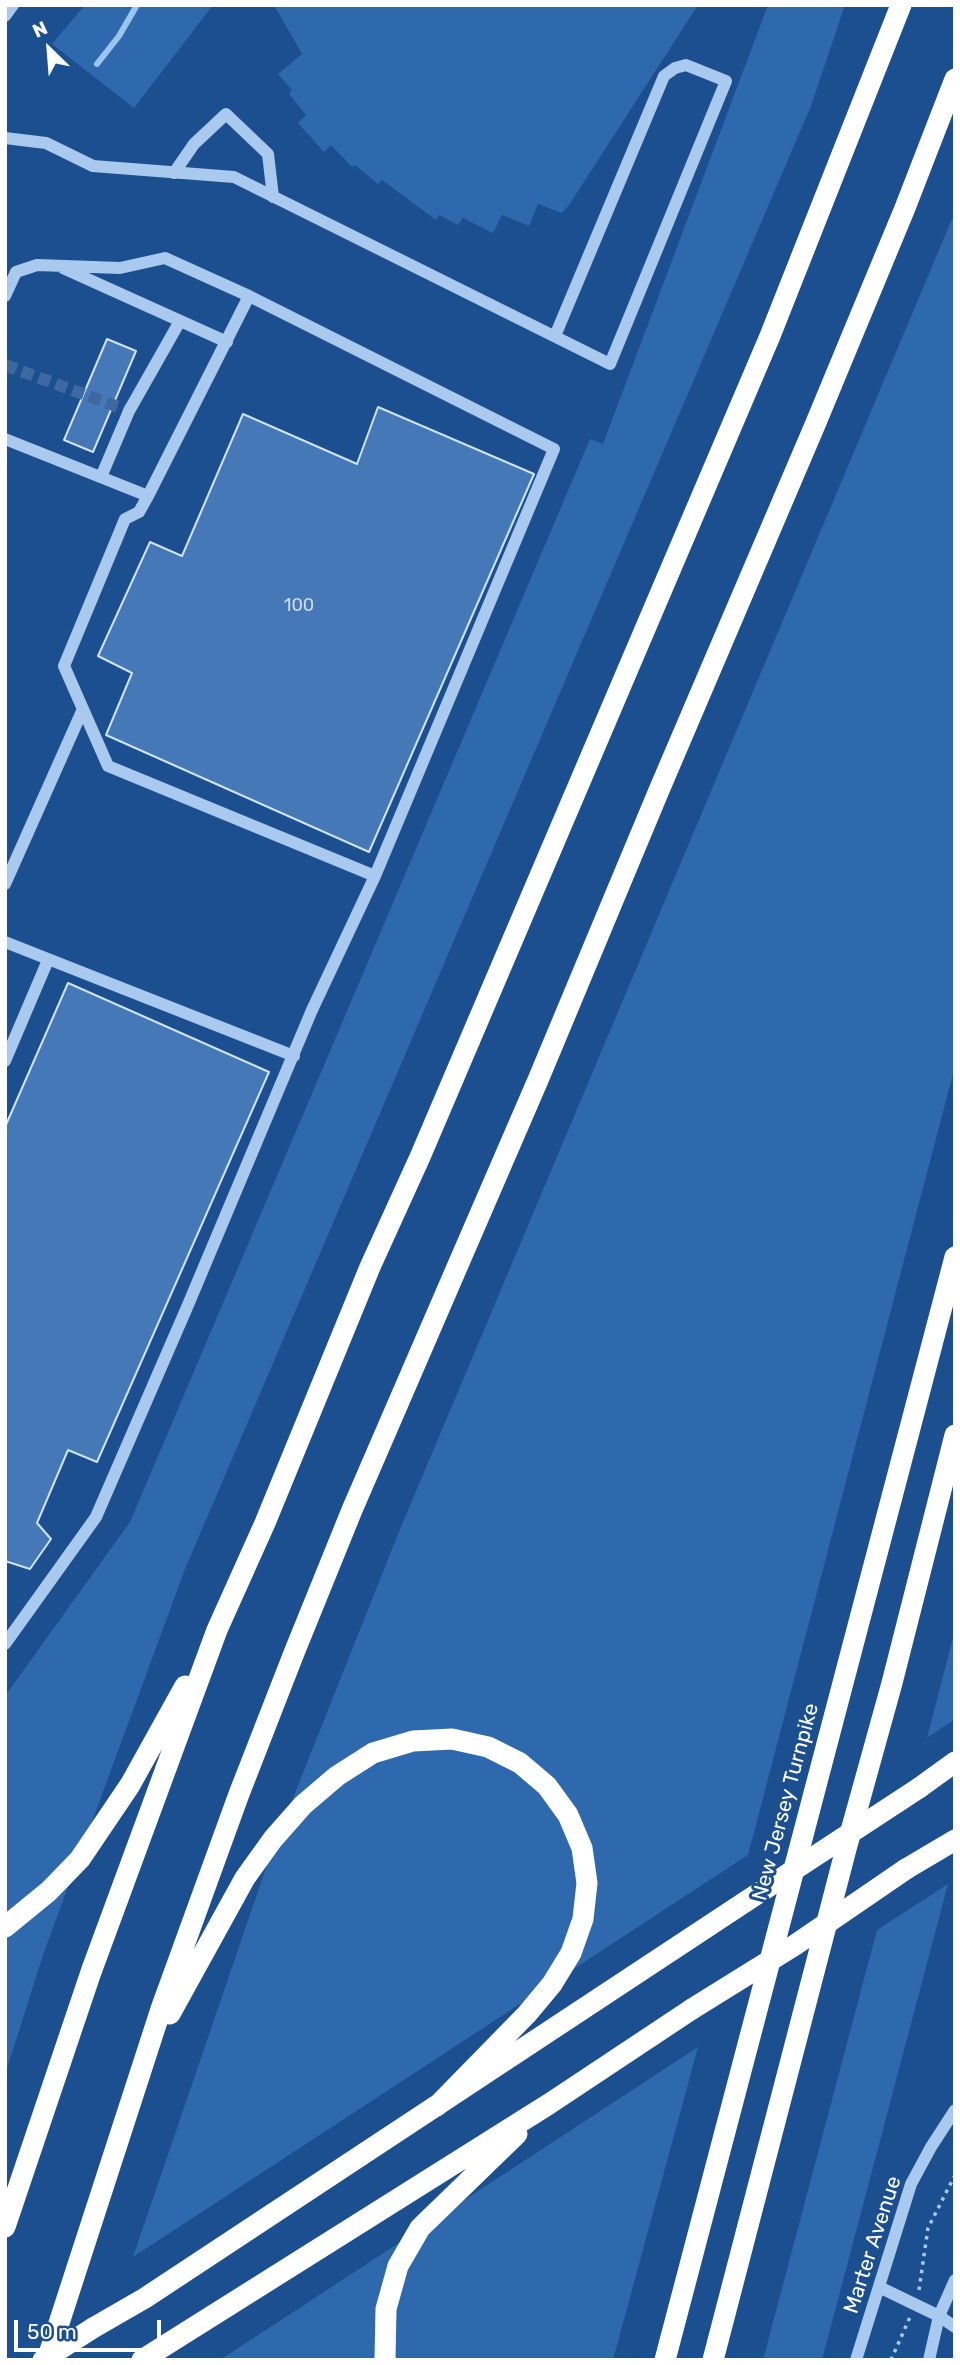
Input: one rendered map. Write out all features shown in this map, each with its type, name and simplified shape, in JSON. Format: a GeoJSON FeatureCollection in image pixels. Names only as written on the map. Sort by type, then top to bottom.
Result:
{"type":"FeatureCollection","features":[{"type":"Feature","properties":{"kind":"highway"},"geometry":{"type":"LineString","coordinates":[[5,2227],[91,1972],[217,1630],[764,349],[901,5]]}},
{"type":"Feature","properties":{"kind":"highway"},"geometry":{"type":"LineString","coordinates":[[45,2360],[141,2068],[239,1794],[352,1510],[538,1080],[815,425],[955,79]]}},
{"type":"Feature","properties":{"kind":"highway","name":"New Jersey Turnpike"},"geometry":{"type":"LineString","coordinates":[[665,2360],[955,1257]]}},
{"type":"Feature","properties":{"kind":"highway"},"geometry":{"type":"LineString","coordinates":[[713,2360],[955,1435]]}},
{"type":"Feature","properties":{"kind":"highway"},"geometry":{"type":"LineString","coordinates":[[5,1927],[49,1891],[80,1859],[130,1785],[217,1630]]}},
{"type":"Feature","properties":{"kind":"highway"},"geometry":{"type":"LineString","coordinates":[[141,2068],[245,1878],[272,1839],[303,1805],[337,1776],[373,1753],[413,1741],[452,1740],[488,1747],[520,1763],[547,1786],[568,1815],[582,1848],[587,1883],[583,1919],[571,1952],[552,1984],[527,2014],[437,2106]]}},
{"type":"Feature","properties":{"kind":"highway"},"geometry":{"type":"LineString","coordinates":[[45,2360],[145,2298],[955,1762]]}},
{"type":"Feature","properties":{"kind":"highway"},"geometry":{"type":"LineString","coordinates":[[142,2360],[548,2104],[795,1945],[906,1868],[955,1840]]}},
{"type":"Feature","properties":{"kind":"highway"},"geometry":{"type":"LineString","coordinates":[[385,2360],[386,2309],[398,2266],[419,2228],[548,2104]]}},
{"type":"Feature","properties":{"kind":"street"},"geometry":{"type":"LineString","coordinates":[[5,16],[13,5]]}},
{"type":"Feature","properties":{"kind":"street"},"geometry":{"type":"LineString","coordinates":[[5,138],[46,143],[93,166],[234,177],[610,365],[726,81],[686,65],[675,68],[664,76],[555,337]]}},
{"type":"Feature","properties":{"kind":"street"},"geometry":{"type":"LineString","coordinates":[[174,173],[194,144],[226,114],[268,154],[273,197]]}},
{"type":"Feature","properties":{"kind":"street"},"geometry":{"type":"LineString","coordinates":[[5,296],[16,272],[37,265],[120,268],[165,258],[249,296],[554,449],[375,876],[293,1056],[153,1390],[96,1517],[5,1644]]}},
{"type":"Feature","properties":{"kind":"street"},"geometry":{"type":"LineString","coordinates":[[57,265],[227,342]]}},
{"type":"Feature","properties":{"kind":"street"},"geometry":{"type":"LineString","coordinates":[[249,296],[148,496],[139,512],[125,519],[64,666],[108,766],[375,876]]}},
{"type":"Feature","properties":{"kind":"street"},"geometry":{"type":"LineString","coordinates":[[102,477],[129,411],[180,321]]}},
{"type":"Feature","properties":{"kind":"street"},"geometry":{"type":"LineString","coordinates":[[5,439],[148,496]]}},
{"type":"Feature","properties":{"kind":"street"},"geometry":{"type":"LineString","coordinates":[[5,884],[83,709]]}},
{"type":"Feature","properties":{"kind":"street"},"geometry":{"type":"LineString","coordinates":[[5,942],[293,1056]]}},
{"type":"Feature","properties":{"kind":"street"},"geometry":{"type":"LineString","coordinates":[[5,1061],[48,961]]}},
{"type":"Feature","properties":{"kind":"street","name":"Marter Avenue"},"geometry":{"type":"LineString","coordinates":[[856,2360],[911,2183],[955,2110]]}},
{"type":"Feature","properties":{"kind":"street"},"geometry":{"type":"LineString","coordinates":[[929,2360],[939,2316],[955,2280]]}},
{"type":"Feature","properties":{"kind":"street"},"geometry":{"type":"LineString","coordinates":[[879,2287],[939,2316],[955,2327]]}},
{"type":"Feature","properties":{"kind":"path"},"geometry":{"type":"LineString","coordinates":[[891,2360],[915,2304],[928,2228],[955,2175]]}},
{"type":"Feature","properties":{"kind":"shaded area"},"geometry":{"type":"Polygon","coordinates":[[[85,5],[213,5],[134,108],[52,44],[85,5]]]}},
{"type":"Feature","properties":{"kind":"shaded area"},"geometry":{"type":"Polygon","coordinates":[[[274,5],[698,5],[562,213],[538,204],[529,226],[502,215],[493,233],[463,218],[458,225],[439,215],[436,220],[382,180],[378,184],[355,165],[352,167],[331,145],[324,152],[298,123],[306,115],[289,94],[292,90],[278,74],[302,54],[274,5]]]}},
{"type":"Feature","properties":{"kind":"shaded area"},"geometry":{"type":"Polygon","coordinates":[[[768,5],[845,5],[811,106],[185,1569],[43,1955],[5,2075],[5,1696],[130,1522],[590,439],[603,444],[768,5]]]}},
{"type":"Feature","properties":{"kind":"shaded area"},"geometry":{"type":"Polygon","coordinates":[[[955,212],[955,1066],[748,1855],[133,2257],[270,1856],[398,1534],[955,212]]]}},
{"type":"Feature","properties":{"kind":"shaded area"},"geometry":{"type":"Polygon","coordinates":[[[955,1630],[955,1719],[927,1738],[955,1630]]]}},
{"type":"Feature","properties":{"kind":"shaded area"},"geometry":{"type":"Polygon","coordinates":[[[948,1884],[822,2360],[763,2360],[877,1930],[948,1884]]]}},
{"type":"Feature","properties":{"kind":"shaded area"},"geometry":{"type":"Polygon","coordinates":[[[698,2047],[613,2360],[220,2360],[698,2047]]]}},
{"type":"Feature","properties":{"kind":"building"},"geometry":{"type":"Polygon","coordinates":[[[107,339],[136,351],[93,452],[64,440],[107,339]]]}},
{"type":"Feature","properties":{"kind":"building"},"geometry":{"type":"Polygon","coordinates":[[[378,407],[534,474],[369,852],[106,735],[132,673],[98,656],[150,542],[182,556],[243,414],[357,464],[378,407]]]}},
{"type":"Feature","properties":{"kind":"building"},"geometry":{"type":"Polygon","coordinates":[[[68,983],[269,1072],[97,1462],[68,1450],[37,1523],[51,1539],[30,1569],[5,1561],[5,1127],[68,983]]]}},
{"type":"Feature","properties":{"kind":"waterway"},"geometry":{"type":"LineString","coordinates":[[97,64],[119,36],[137,5]]}},
{"type":"Feature","properties":{"kind":"tunnel"},"geometry":{"type":"LineString","coordinates":[[5,365],[129,411]]}}]}
